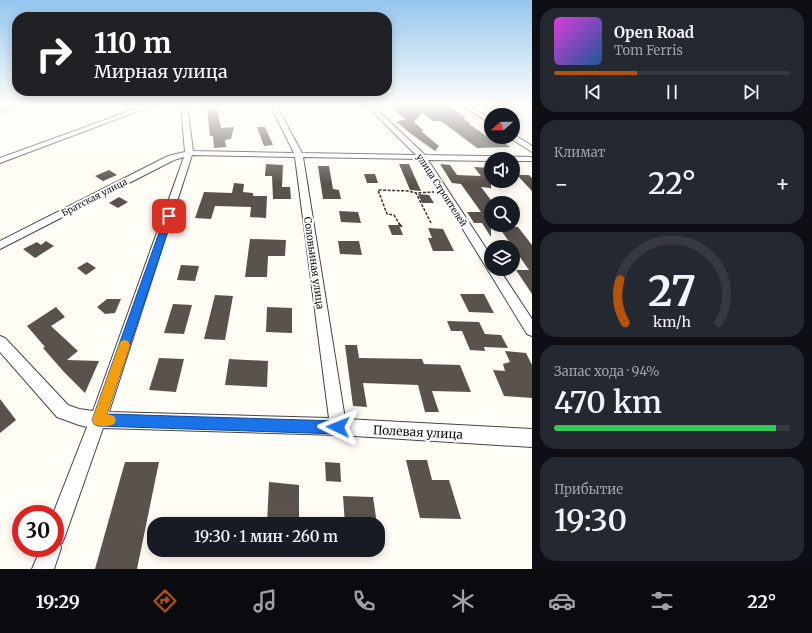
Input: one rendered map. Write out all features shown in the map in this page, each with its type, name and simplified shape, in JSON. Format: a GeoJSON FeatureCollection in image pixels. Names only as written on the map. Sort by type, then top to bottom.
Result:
{"type":"FeatureCollection","features":[{"type":"Feature","properties":{"kind":"street"},"geometry":{"type":"LineString","coordinates":[[0,161],[79,132]]}},
{"type":"Feature","properties":{"kind":"street"},"geometry":{"type":"LineString","coordinates":[[64,512],[98,420],[181,181],[189,153],[187,132]]}},
{"type":"Feature","properties":{"kind":"street","name":"Соловьиная улица"},"geometry":{"type":"LineString","coordinates":[[287,132],[299,155],[338,427]]}},
{"type":"Feature","properties":{"kind":"street","name":"улица Строителей"},"geometry":{"type":"LineString","coordinates":[[397,132],[422,156],[484,254]]}},
{"type":"Feature","properties":{"kind":"street"},"geometry":{"type":"LineString","coordinates":[[520,141],[532,150]]}},
{"type":"Feature","properties":{"kind":"street","name":"Братская улица"},"geometry":{"type":"LineString","coordinates":[[0,245],[171,158],[189,153],[532,159]]}},
{"type":"Feature","properties":{"kind":"street"},"geometry":{"type":"LineString","coordinates":[[498,276],[532,330]]}},
{"type":"Feature","properties":{"kind":"street","name":"Полевая улица"},"geometry":{"type":"LineString","coordinates":[[0,342],[63,411],[79,417],[98,420],[338,427],[532,438]]}},
{"type":"Feature","properties":{"kind":"street"},"geometry":{"type":"LineString","coordinates":[[43,569],[47,557]]}},
{"type":"Feature","properties":{"kind":"path"},"geometry":{"type":"LineString","coordinates":[[402,227],[398,224],[394,215],[387,214],[378,190],[408,191],[416,193],[435,192]]}},
{"type":"Feature","properties":{"kind":"path"},"geometry":{"type":"LineString","coordinates":[[416,193],[431,223]]}},
{"type":"Feature","properties":{"kind":"building"},"geometry":{"type":"Polygon","coordinates":[[[210,132],[233,132],[231,139],[225,140],[226,147],[214,148],[213,136],[210,136],[210,132]]]}},
{"type":"Feature","properties":{"kind":"building"},"geometry":{"type":"Polygon","coordinates":[[[259,132],[267,132],[273,145],[264,146],[259,132]]]}},
{"type":"Feature","properties":{"kind":"building"},"geometry":{"type":"Polygon","coordinates":[[[408,132],[422,132],[439,146],[435,151],[408,132]]]}},
{"type":"Feature","properties":{"kind":"building"},"geometry":{"type":"Polygon","coordinates":[[[455,132],[480,132],[484,134],[484,144],[506,144],[510,147],[477,148],[455,132]]]}},
{"type":"Feature","properties":{"kind":"building"},"geometry":{"type":"Polygon","coordinates":[[[266,164],[283,165],[282,187],[290,187],[291,199],[273,199],[272,176],[265,176],[266,164]]]}},
{"type":"Feature","properties":{"kind":"building"},"geometry":{"type":"Polygon","coordinates":[[[399,164],[409,164],[421,191],[410,190],[399,164]]]}},
{"type":"Feature","properties":{"kind":"building"},"geometry":{"type":"Polygon","coordinates":[[[440,164],[450,165],[457,175],[481,176],[474,167],[484,168],[484,187],[481,187],[488,196],[484,196],[484,226],[482,223],[474,223],[467,212],[481,212],[461,184],[452,183],[440,164]]]}},
{"type":"Feature","properties":{"kind":"building"},"geometry":{"type":"Polygon","coordinates":[[[318,166],[329,166],[333,189],[339,190],[341,199],[323,199],[318,166]]]}},
{"type":"Feature","properties":{"kind":"building"},"geometry":{"type":"Polygon","coordinates":[[[109,170],[117,175],[103,181],[95,176],[109,170]]]}},
{"type":"Feature","properties":{"kind":"building"},"geometry":{"type":"Polygon","coordinates":[[[364,174],[375,174],[378,183],[367,183],[364,174]]]}},
{"type":"Feature","properties":{"kind":"building"},"geometry":{"type":"Polygon","coordinates":[[[520,175],[529,175],[532,178],[532,191],[520,178],[520,175]]]}},
{"type":"Feature","properties":{"kind":"building"},"geometry":{"type":"Polygon","coordinates":[[[234,183],[244,184],[243,192],[253,193],[253,196],[267,196],[266,218],[250,217],[251,207],[215,206],[211,219],[195,218],[204,192],[232,193],[234,183]]]}},
{"type":"Feature","properties":{"kind":"building"},"geometry":{"type":"Polygon","coordinates":[[[418,194],[429,195],[434,203],[422,203],[418,194]]]}},
{"type":"Feature","properties":{"kind":"building"},"geometry":{"type":"Polygon","coordinates":[[[119,197],[128,202],[118,208],[109,203],[119,197]]]}},
{"type":"Feature","properties":{"kind":"building"},"geometry":{"type":"Polygon","coordinates":[[[339,211],[358,212],[361,223],[341,222],[339,211]]]}},
{"type":"Feature","properties":{"kind":"building"},"geometry":{"type":"Polygon","coordinates":[[[388,225],[399,225],[403,235],[392,235],[388,225]]]}},
{"type":"Feature","properties":{"kind":"building"},"geometry":{"type":"Polygon","coordinates":[[[428,228],[443,229],[454,251],[433,251],[428,238],[432,238],[428,228]]]}},
{"type":"Feature","properties":{"kind":"building"},"geometry":{"type":"Polygon","coordinates":[[[520,230],[532,245],[532,294],[520,276],[520,270],[529,270],[520,257],[520,240],[508,240],[502,232],[520,232],[520,230]]]}},
{"type":"Feature","properties":{"kind":"building"},"geometry":{"type":"Polygon","coordinates":[[[250,239],[286,240],[285,256],[268,256],[267,277],[245,277],[250,239]]]}},
{"type":"Feature","properties":{"kind":"building"},"geometry":{"type":"Polygon","coordinates":[[[46,241],[54,246],[35,258],[23,249],[37,242],[41,245],[46,241]]]}},
{"type":"Feature","properties":{"kind":"building"},"geometry":{"type":"Polygon","coordinates":[[[338,241],[359,241],[362,255],[340,254],[338,241]]]}},
{"type":"Feature","properties":{"kind":"building"},"geometry":{"type":"Polygon","coordinates":[[[87,262],[96,268],[86,275],[77,268],[87,262]]]}},
{"type":"Feature","properties":{"kind":"building"},"geometry":{"type":"Polygon","coordinates":[[[181,265],[199,266],[195,281],[177,280],[181,265]]]}},
{"type":"Feature","properties":{"kind":"building"},"geometry":{"type":"Polygon","coordinates":[[[460,294],[484,294],[494,313],[469,312],[460,294]]]}},
{"type":"Feature","properties":{"kind":"building"},"geometry":{"type":"Polygon","coordinates":[[[215,295],[233,296],[225,340],[204,339],[215,295]]]}},
{"type":"Feature","properties":{"kind":"building"},"geometry":{"type":"Polygon","coordinates":[[[107,299],[121,299],[115,313],[105,314],[97,307],[107,299]]]}},
{"type":"Feature","properties":{"kind":"building"},"geometry":{"type":"Polygon","coordinates":[[[173,304],[192,305],[184,334],[164,333],[173,304]]]}},
{"type":"Feature","properties":{"kind":"building"},"geometry":{"type":"Polygon","coordinates":[[[56,307],[65,317],[51,326],[78,351],[67,360],[99,361],[85,393],[43,348],[45,347],[27,326],[56,307]]]}},
{"type":"Feature","properties":{"kind":"building"},"geometry":{"type":"Polygon","coordinates":[[[267,307],[292,308],[292,333],[266,332],[267,307]]]}},
{"type":"Feature","properties":{"kind":"building"},"geometry":{"type":"Polygon","coordinates":[[[447,321],[479,322],[485,334],[501,335],[508,348],[484,347],[485,351],[470,350],[462,331],[451,331],[447,321]]]}},
{"type":"Feature","properties":{"kind":"building"},"geometry":{"type":"Polygon","coordinates":[[[345,345],[357,345],[359,358],[422,359],[424,364],[460,365],[471,392],[432,391],[439,412],[425,412],[418,385],[363,383],[367,407],[353,406],[345,345]]]}},
{"type":"Feature","properties":{"kind":"building"},"geometry":{"type":"Polygon","coordinates":[[[505,351],[526,353],[532,365],[532,398],[504,396],[493,370],[505,371],[503,364],[510,362],[505,351]]]}},
{"type":"Feature","properties":{"kind":"building"},"geometry":{"type":"Polygon","coordinates":[[[159,358],[184,359],[176,392],[149,390],[159,358]]]}},
{"type":"Feature","properties":{"kind":"building"},"geometry":{"type":"Polygon","coordinates":[[[229,359],[268,361],[267,387],[225,385],[229,359]]]}},
{"type":"Feature","properties":{"kind":"building"},"geometry":{"type":"Polygon","coordinates":[[[0,399],[16,420],[0,433],[0,399]]]}},
{"type":"Feature","properties":{"kind":"building"},"geometry":{"type":"Polygon","coordinates":[[[406,460],[427,460],[432,480],[449,480],[461,519],[420,518],[406,460]]]}},
{"type":"Feature","properties":{"kind":"building"},"geometry":{"type":"Polygon","coordinates":[[[125,462],[159,462],[137,569],[95,569],[125,462]]]}},
{"type":"Feature","properties":{"kind":"building"},"geometry":{"type":"Polygon","coordinates":[[[325,462],[340,463],[341,482],[326,481],[325,462]]]}},
{"type":"Feature","properties":{"kind":"building"},"geometry":{"type":"Polygon","coordinates":[[[269,482],[299,485],[299,517],[267,517],[269,482]]]}},
{"type":"Feature","properties":{"kind":"building"},"geometry":{"type":"Polygon","coordinates":[[[343,496],[373,497],[376,517],[344,517],[343,496]]]}},
{"type":"Feature","properties":{"kind":"slow traffic"},"geometry":{"type":"LineString","coordinates":[[110,420],[98,420],[125,345]]}},
{"type":"Feature","properties":{"kind":"route"},"geometry":{"type":"LineString","coordinates":[[169,216],[98,420],[338,427]]}}]}
